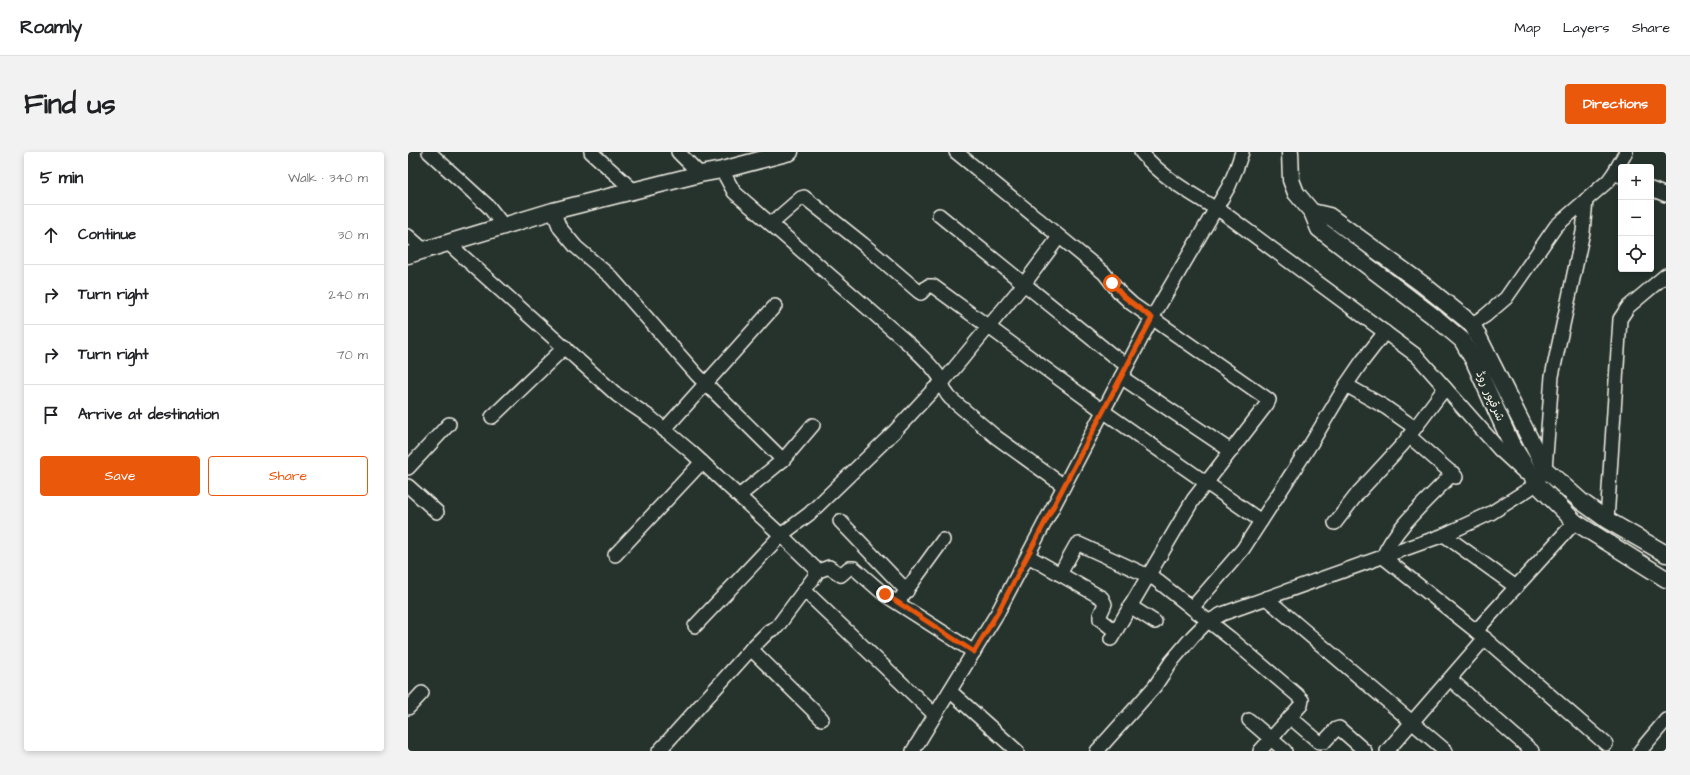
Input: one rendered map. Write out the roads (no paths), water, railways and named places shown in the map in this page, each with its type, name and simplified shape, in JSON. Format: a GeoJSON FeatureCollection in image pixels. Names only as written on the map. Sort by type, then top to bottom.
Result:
{"type":"FeatureCollection","features":[{"type":"Feature","properties":{"kind":"main road"},"geometry":{"type":"LineString","coordinates":[[408,255],[553,210],[722,170],[790,152]]}},
{"type":"Feature","properties":{"kind":"main road","name":"شرقپور روڈ"},"geometry":{"type":"LineString","coordinates":[[1290,152],[1291,180],[1296,194],[1312,212],[1319,228],[1437,318],[1462,340],[1474,361],[1511,443],[1536,483],[1575,522],[1666,578]]}},
{"type":"Feature","properties":{"kind":"main road","name":"شرقپور روڈ"},"geometry":{"type":"LineString","coordinates":[[1312,212],[1329,216],[1420,283],[1472,324],[1545,469],[1582,502],[1607,520],[1666,554]]}},
{"type":"Feature","properties":{"kind":"street"},"geometry":{"type":"LineString","coordinates":[[429,152],[489,207],[503,225]]}},
{"type":"Feature","properties":{"kind":"street"},"geometry":{"type":"LineString","coordinates":[[591,152],[633,190]]}},
{"type":"Feature","properties":{"kind":"street"},"geometry":{"type":"LineString","coordinates":[[678,152],[700,174]]}},
{"type":"Feature","properties":{"kind":"street"},"geometry":{"type":"LineString","coordinates":[[956,152],[1104,273],[1123,296],[1269,400],[1193,500],[1113,635],[1100,619],[1100,615],[1106,604],[1104,600],[1028,556]]}},
{"type":"Feature","properties":{"kind":"street"},"geometry":{"type":"LineString","coordinates":[[1141,152],[1157,170],[1215,209],[1225,214],[1417,356],[1499,449],[1536,483]]}},
{"type":"Feature","properties":{"kind":"street"},"geometry":{"type":"LineString","coordinates":[[918,749],[935,716],[998,612],[1152,318],[1215,209],[1237,167],[1242,152]]}},
{"type":"Feature","properties":{"kind":"street"},"geometry":{"type":"LineString","coordinates":[[1622,164],[1626,152]]}},
{"type":"Feature","properties":{"kind":"street"},"geometry":{"type":"LineString","coordinates":[[722,170],[734,192],[897,333],[935,371],[946,394],[1009,447],[1064,486]]}},
{"type":"Feature","properties":{"kind":"street"},"geometry":{"type":"LineString","coordinates":[[1472,324],[1485,316],[1506,298],[1556,226],[1618,174]]}},
{"type":"Feature","properties":{"kind":"street"},"geometry":{"type":"LineString","coordinates":[[1654,190],[1666,195]]}},
{"type":"Feature","properties":{"kind":"street"},"geometry":{"type":"LineString","coordinates":[[771,224],[804,197],[863,244],[918,291],[921,293],[928,286],[933,286],[1103,411],[1261,521]]}},
{"type":"Feature","properties":{"kind":"street"},"geometry":{"type":"LineString","coordinates":[[1097,751],[1155,686],[1171,662],[1193,636],[1209,622],[1222,614],[1444,535],[1491,512],[1530,490],[1545,469],[1552,376],[1583,232],[1586,200]]}},
{"type":"Feature","properties":{"kind":"street"},"geometry":{"type":"LineString","coordinates":[[553,210],[560,228],[576,247],[612,277],[685,362],[783,460]]}},
{"type":"Feature","properties":{"kind":"street"},"geometry":{"type":"LineString","coordinates":[[939,215],[1112,355],[1128,365]]}},
{"type":"Feature","properties":{"kind":"street"},"geometry":{"type":"LineString","coordinates":[[408,236],[425,250]]}},
{"type":"Feature","properties":{"kind":"street"},"geometry":{"type":"LineString","coordinates":[[695,626],[781,535],[809,514],[894,432],[934,389],[942,383],[1024,284],[1059,237]]}},
{"type":"Feature","properties":{"kind":"street"},"geometry":{"type":"LineString","coordinates":[[448,243],[617,395],[651,418],[702,462],[814,567],[816,572],[815,576],[778,627],[770,631],[751,649],[659,751]]}},
{"type":"Feature","properties":{"kind":"street"},"geometry":{"type":"LineString","coordinates":[[1607,520],[1620,319],[1628,307],[1666,275]]}},
{"type":"Feature","properties":{"kind":"street"},"geometry":{"type":"LineString","coordinates":[[664,430],[775,306]]}},
{"type":"Feature","properties":{"kind":"street"},"geometry":{"type":"LineString","coordinates":[[1192,608],[1243,549],[1346,385],[1385,332]]}},
{"type":"Feature","properties":{"kind":"street"},"geometry":{"type":"LineString","coordinates":[[492,417],[565,348]]}},
{"type":"Feature","properties":{"kind":"street"},"geometry":{"type":"LineString","coordinates":[[1121,377],[1231,451]]}},
{"type":"Feature","properties":{"kind":"street"},"geometry":{"type":"LineString","coordinates":[[1346,385],[1385,407],[1455,475],[1406,523],[1392,539],[1383,557]]}},
{"type":"Feature","properties":{"kind":"street"},"geometry":{"type":"LineString","coordinates":[[1335,523],[1358,493],[1412,432],[1445,388]]}},
{"type":"Feature","properties":{"kind":"street"},"geometry":{"type":"LineString","coordinates":[[408,468],[449,424]]}},
{"type":"Feature","properties":{"kind":"street"},"geometry":{"type":"LineString","coordinates":[[739,496],[783,460],[813,425]]}},
{"type":"Feature","properties":{"kind":"street"},"geometry":{"type":"LineString","coordinates":[[615,555],[702,462]]}},
{"type":"Feature","properties":{"kind":"street"},"geometry":{"type":"LineString","coordinates":[[408,486],[437,512]]}},
{"type":"Feature","properties":{"kind":"street"},"geometry":{"type":"LineString","coordinates":[[840,521],[907,591]]}},
{"type":"Feature","properties":{"kind":"street"},"geometry":{"type":"LineString","coordinates":[[1387,751],[1450,679],[1480,634],[1516,587],[1575,522]]}},
{"type":"Feature","properties":{"kind":"street"},"geometry":{"type":"LineString","coordinates":[[1444,535],[1516,587]]}},
{"type":"Feature","properties":{"kind":"street"},"geometry":{"type":"LineString","coordinates":[[898,603],[943,540]]}},
{"type":"Feature","properties":{"kind":"street"},"geometry":{"type":"LineString","coordinates":[[1060,574],[1076,545],[1079,544],[1149,575],[1192,608],[1301,698],[1301,705],[1260,751]]}},
{"type":"Feature","properties":{"kind":"street"},"geometry":{"type":"LineString","coordinates":[[1383,557],[1480,634],[1606,744]]}},
{"type":"Feature","properties":{"kind":"street"},"geometry":{"type":"LineString","coordinates":[[816,572],[829,567],[841,575],[850,568],[854,568],[880,591],[974,652]]}},
{"type":"Feature","properties":{"kind":"street"},"geometry":{"type":"LineString","coordinates":[[804,590],[935,716]]}},
{"type":"Feature","properties":{"kind":"street"},"geometry":{"type":"LineString","coordinates":[[1266,598],[1446,751]]}},
{"type":"Feature","properties":{"kind":"street"},"geometry":{"type":"LineString","coordinates":[[1130,606],[1155,622]]}},
{"type":"Feature","properties":{"kind":"street"},"geometry":{"type":"LineString","coordinates":[[751,649],[822,719]]}},
{"type":"Feature","properties":{"kind":"street"},"geometry":{"type":"LineString","coordinates":[[1450,679],[1532,751]]}},
{"type":"Feature","properties":{"kind":"street"},"geometry":{"type":"LineString","coordinates":[[950,691],[1016,751]]}},
{"type":"Feature","properties":{"kind":"street"},"geometry":{"type":"LineString","coordinates":[[408,708],[422,693]]}},
{"type":"Feature","properties":{"kind":"street"},"geometry":{"type":"LineString","coordinates":[[1290,717],[1319,742],[1324,742],[1336,729],[1339,728],[1365,751]]}},
{"type":"Feature","properties":{"kind":"street"},"geometry":{"type":"LineString","coordinates":[[1249,720],[1285,751]]}},
{"type":"Feature","properties":{"kind":"street"},"geometry":{"type":"LineString","coordinates":[[1640,751],[1666,720]]}}]}
